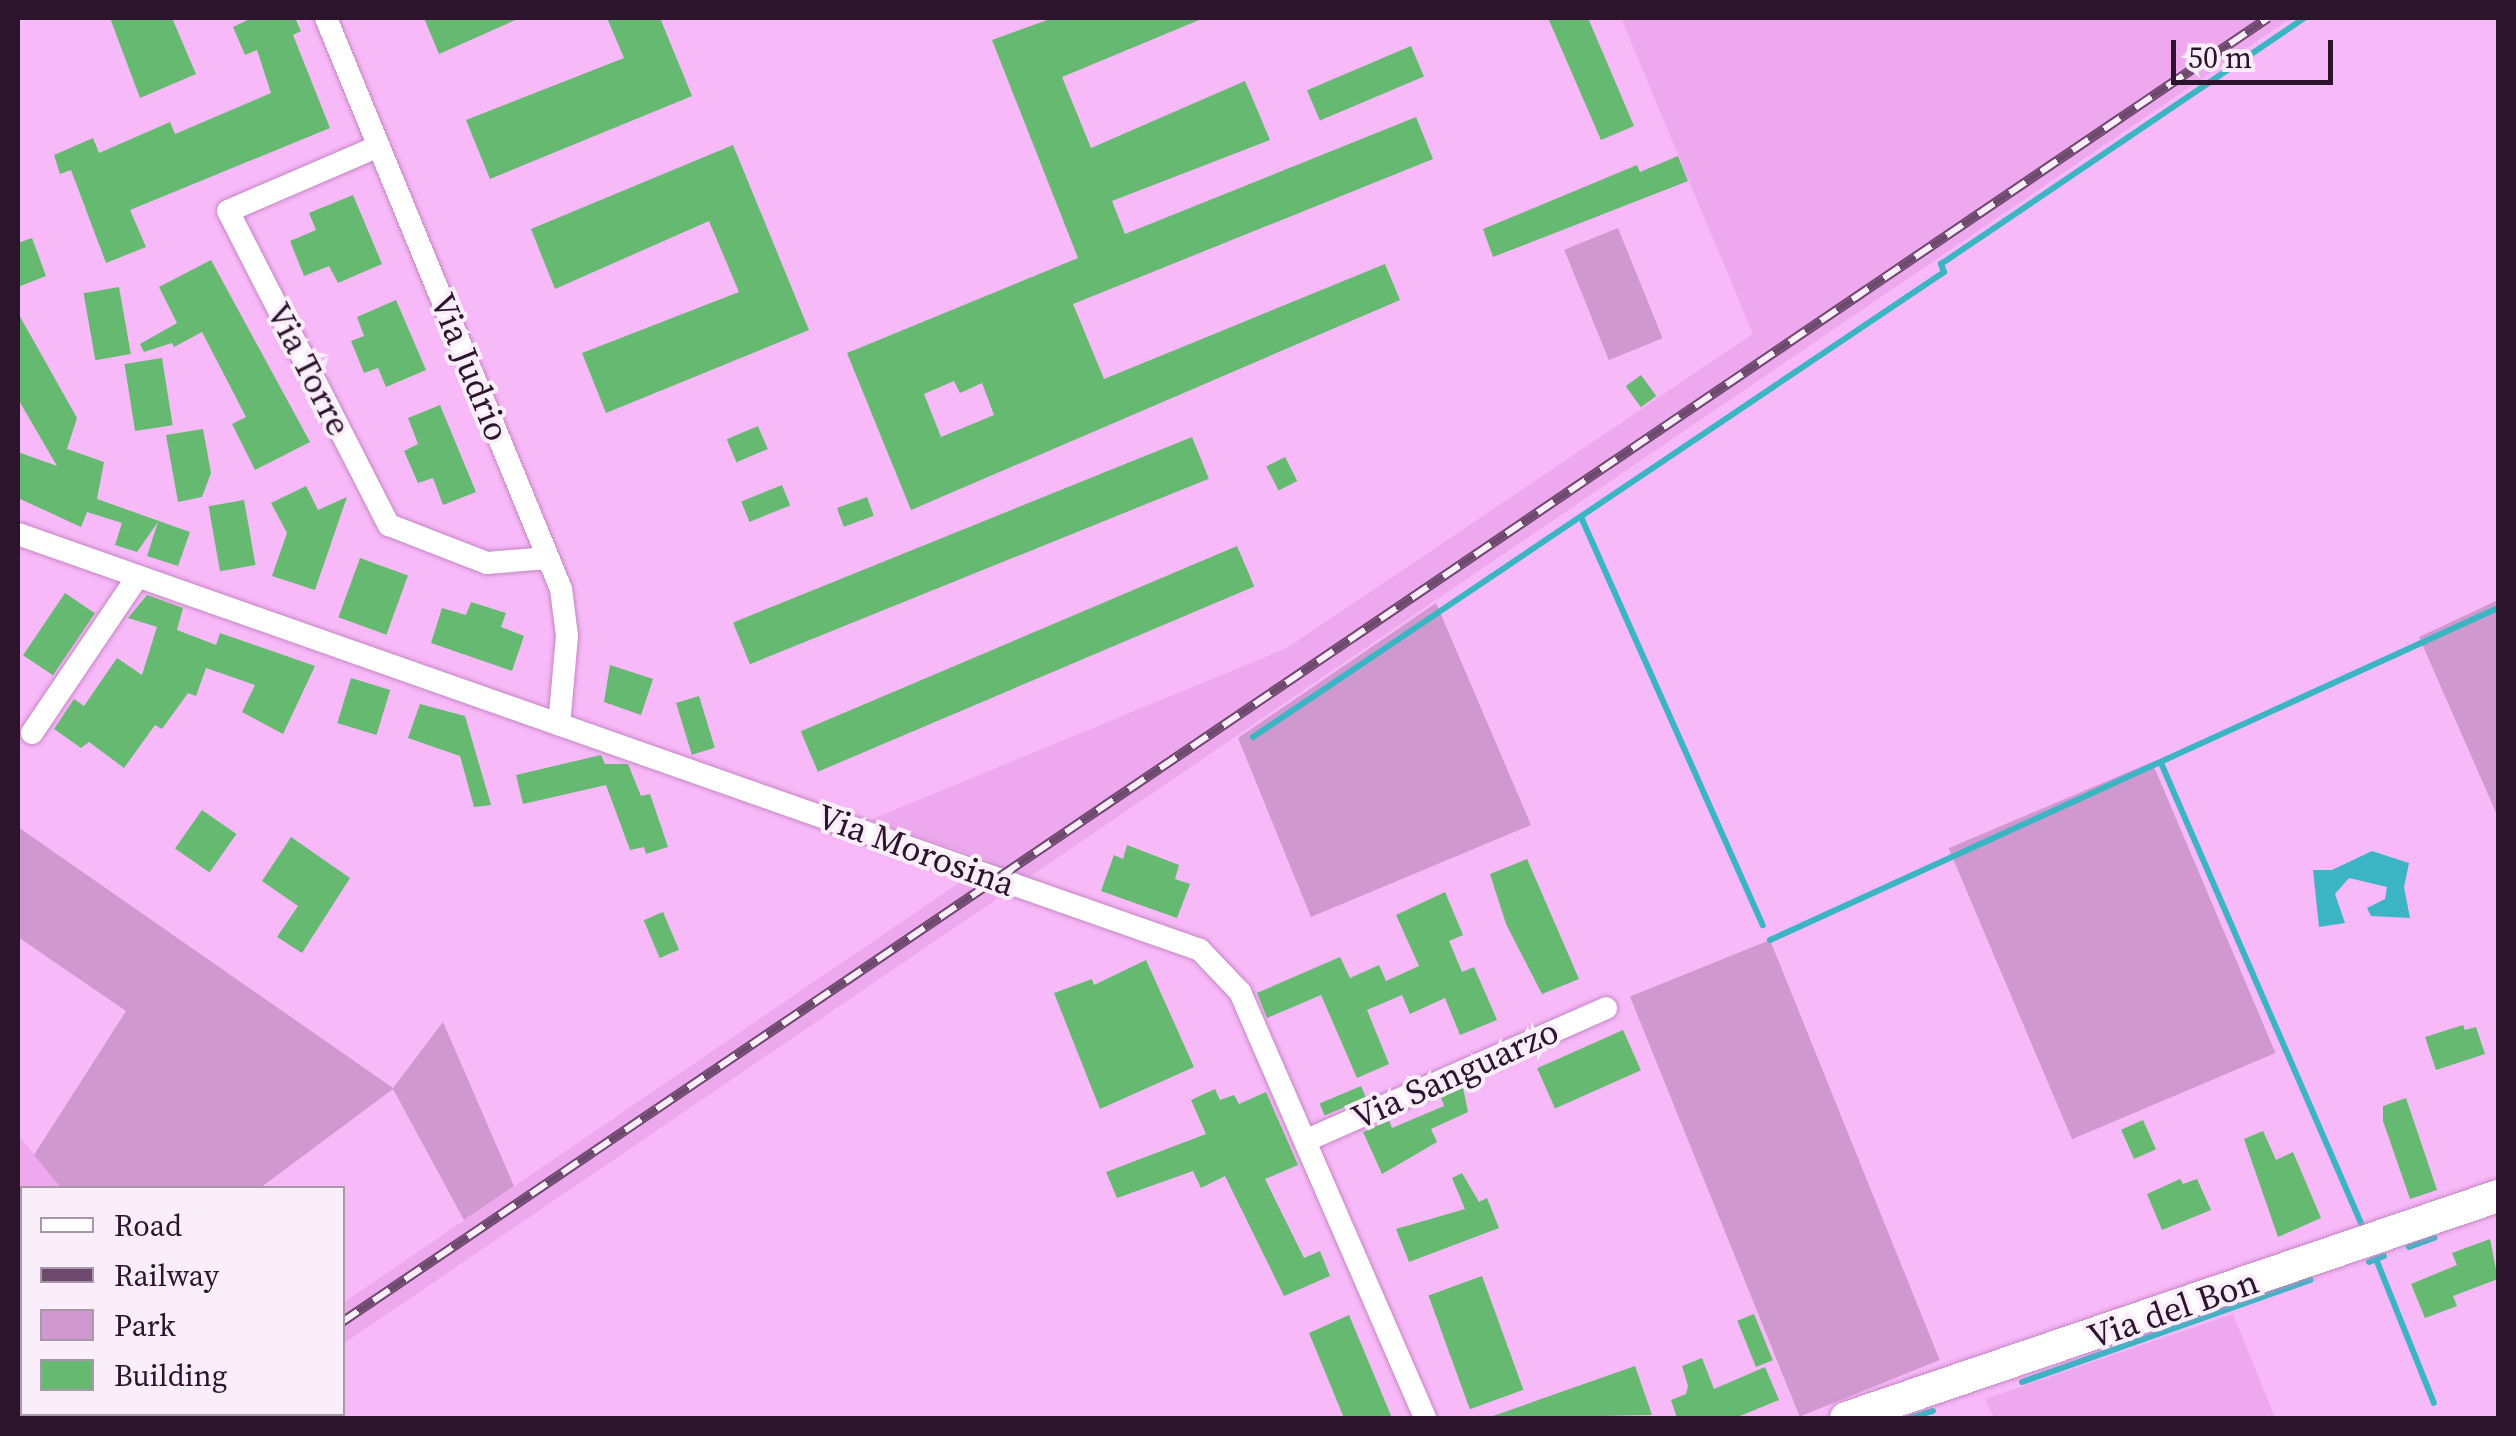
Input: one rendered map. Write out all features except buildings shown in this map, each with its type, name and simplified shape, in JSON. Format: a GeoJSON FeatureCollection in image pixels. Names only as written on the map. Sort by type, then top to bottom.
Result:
{"type":"FeatureCollection","features":[{"type":"Feature","properties":{"kind":"street","name":"Via Judrio"},"geometry":{"type":"LineString","coordinates":[[326,18],[548,558],[566,619],[559,726]]}},
{"type":"Feature","properties":{"kind":"street","name":"Via Torre"},"geometry":{"type":"LineString","coordinates":[[379,146],[228,211],[389,525],[487,563],[548,558]]}},
{"type":"Feature","properties":{"kind":"street","name":"Via Morosina"},"geometry":{"type":"LineString","coordinates":[[18,534],[1200,950],[1240,992],[1425,1418]]}},
{"type":"Feature","properties":{"kind":"street"},"geometry":{"type":"LineString","coordinates":[[32,733],[138,576]]}},
{"type":"Feature","properties":{"kind":"street","name":"Via Sanguarzo"},"geometry":{"type":"LineString","coordinates":[[1305,1141],[1606,1008]]}},
{"type":"Feature","properties":{"kind":"street","name":"Via del Bon"},"geometry":{"type":"LineString","coordinates":[[1846,1418],[2498,1196]]}},
{"type":"Feature","properties":{"kind":"shaded area"},"geometry":{"type":"Polygon","coordinates":[[[1621,18],[2291,18],[345,1343],[345,1302],[991,861],[870,820],[1287,648],[1753,334],[1621,18]]]}},
{"type":"Feature","properties":{"kind":"shaded area"},"geometry":{"type":"Polygon","coordinates":[[[2372,851],[2409,863],[2404,887],[2410,918],[2371,916],[2367,908],[2385,899],[2387,887],[2349,878],[2335,894],[2345,923],[2319,927],[2313,870],[2332,870],[2372,851]]]}},
{"type":"Feature","properties":{"kind":"shaded area"},"geometry":{"type":"Polygon","coordinates":[[[18,1134],[59,1186],[20,1186],[20,1232],[18,1134]]]}},
{"type":"Feature","properties":{"kind":"shaded area"},"geometry":{"type":"Polygon","coordinates":[[[2233,1314],[2275,1418],[1994,1418],[1985,1399],[2233,1314]]]}},
{"type":"Feature","properties":{"kind":"green space"},"geometry":{"type":"Polygon","coordinates":[[[1618,228],[1663,338],[1609,360],[1564,250],[1618,228]]]}},
{"type":"Feature","properties":{"kind":"green space"},"geometry":{"type":"Polygon","coordinates":[[[2498,600],[2498,817],[2419,637],[2498,600]]]}},
{"type":"Feature","properties":{"kind":"green space"},"geometry":{"type":"Polygon","coordinates":[[[1436,603],[1531,825],[1311,917],[1238,738],[1436,603]]]}},
{"type":"Feature","properties":{"kind":"green space"},"geometry":{"type":"Polygon","coordinates":[[[2152,762],[2275,1053],[2072,1139],[1949,848],[2152,762]]]}},
{"type":"Feature","properties":{"kind":"green space"},"geometry":{"type":"Polygon","coordinates":[[[18,827],[393,1088],[443,1022],[514,1186],[464,1220],[393,1089],[263,1186],[59,1186],[34,1155],[126,1011],[18,937],[18,827]]]}},
{"type":"Feature","properties":{"kind":"green space"},"geometry":{"type":"Polygon","coordinates":[[[1770,940],[1940,1360],[1800,1417],[1630,997],[1770,940]]]}},
{"type":"Feature","properties":{"kind":"waterway"},"geometry":{"type":"LineString","coordinates":[[1253,737],[1944,272],[1941,264],[2304,18]]}},
{"type":"Feature","properties":{"kind":"waterway"},"geometry":{"type":"LineString","coordinates":[[1581,517],[1763,925]]}},
{"type":"Feature","properties":{"kind":"waterway"},"geometry":{"type":"LineString","coordinates":[[1770,940],[2498,608]]}},
{"type":"Feature","properties":{"kind":"waterway"},"geometry":{"type":"LineString","coordinates":[[2161,763],[2361,1223]]}},
{"type":"Feature","properties":{"kind":"waterway"},"geometry":{"type":"LineString","coordinates":[[2409,1247],[2434,1238]]}},
{"type":"Feature","properties":{"kind":"waterway"},"geometry":{"type":"LineString","coordinates":[[2369,1262],[2384,1256]]}},
{"type":"Feature","properties":{"kind":"waterway"},"geometry":{"type":"LineString","coordinates":[[2376,1259],[2434,1403]]}},
{"type":"Feature","properties":{"kind":"waterway"},"geometry":{"type":"LineString","coordinates":[[2022,1382],[2310,1280]]}},
{"type":"Feature","properties":{"kind":"waterway"},"geometry":{"type":"LineString","coordinates":[[1910,1418],[1933,1411]]}},
{"type":"Feature","properties":{"kind":"railway"},"geometry":{"type":"LineString","coordinates":[[345,1320],[2268,18]]}},
{"type":"Feature","properties":{"kind":"railway"},"geometry":{"type":"LineString","coordinates":[[18,1222],[20,1226]]}},
{"type":"Feature","properties":{"kind":"railway"},"geometry":{"type":"LineString","coordinates":[[18,1245],[20,1248]]}},
{"type":"Feature","properties":{"kind":"railway"},"geometry":{"type":"LineString","coordinates":[[201,1418],[204,1416]]}}]}
